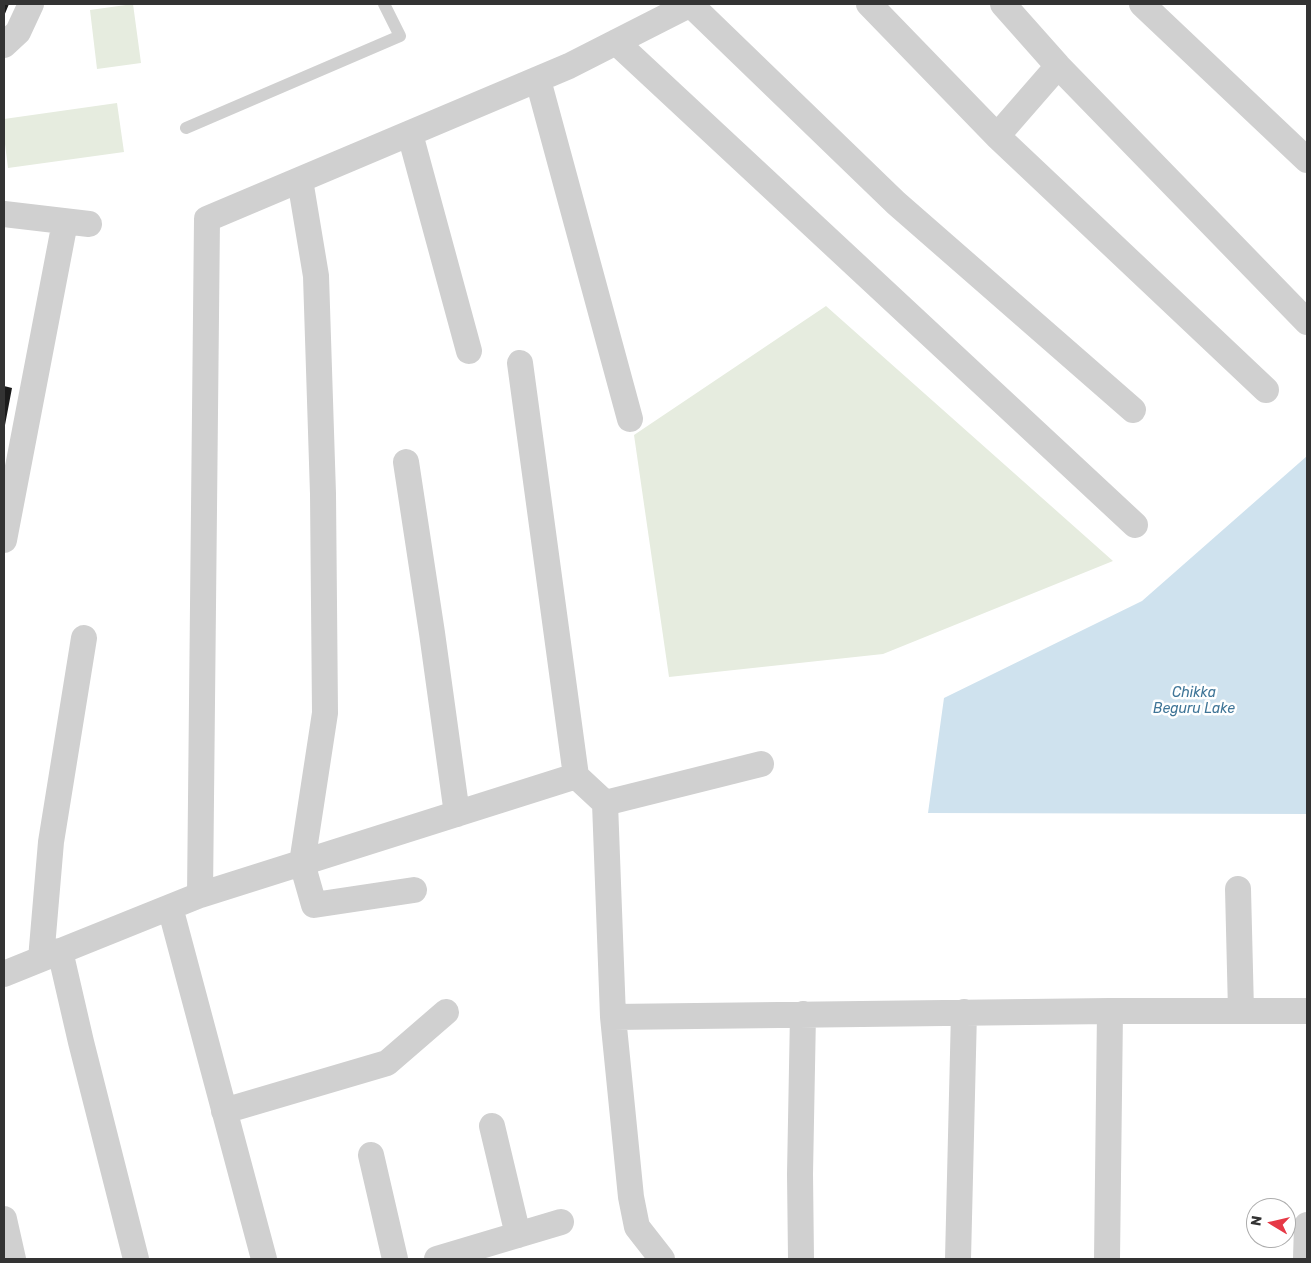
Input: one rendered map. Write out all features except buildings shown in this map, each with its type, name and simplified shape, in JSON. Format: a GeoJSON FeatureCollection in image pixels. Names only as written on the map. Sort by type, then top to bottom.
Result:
{"type":"FeatureCollection","features":[{"type":"Feature","properties":{"kind":"street"},"geometry":{"type":"LineString","coordinates":[[4,44],[18,32],[31,4]]}},
{"type":"Feature","properties":{"kind":"street"},"geometry":{"type":"LineString","coordinates":[[200,895],[207,219],[538,80],[691,4],[896,203],[1133,410]]}},
{"type":"Feature","properties":{"kind":"street"},"geometry":{"type":"LineString","coordinates":[[869,4],[997,136],[1266,390]]}},
{"type":"Feature","properties":{"kind":"street"},"geometry":{"type":"LineString","coordinates":[[1003,4],[1058,66],[1307,322]]}},
{"type":"Feature","properties":{"kind":"street"},"geometry":{"type":"LineString","coordinates":[[1142,4],[1307,160]]}},
{"type":"Feature","properties":{"kind":"street"},"geometry":{"type":"LineString","coordinates":[[616,42],[1136,525]]}},
{"type":"Feature","properties":{"kind":"street"},"geometry":{"type":"LineString","coordinates":[[997,136],[1058,66]]}},
{"type":"Feature","properties":{"kind":"street"},"geometry":{"type":"LineString","coordinates":[[538,80],[630,419]]}},
{"type":"Feature","properties":{"kind":"street"},"geometry":{"type":"LineString","coordinates":[[410,134],[469,351]]}},
{"type":"Feature","properties":{"kind":"street"},"geometry":{"type":"LineString","coordinates":[[300,180],[316,276],[323,494],[326,714],[302,862],[314,905],[414,890]]}},
{"type":"Feature","properties":{"kind":"street"},"geometry":{"type":"LineString","coordinates":[[4,214],[77,223],[4,540]]}},
{"type":"Feature","properties":{"kind":"street"},"geometry":{"type":"LineString","coordinates":[[520,363],[576,776],[605,803],[613,1017],[633,1215],[637,1227],[662,1259]]}},
{"type":"Feature","properties":{"kind":"street"},"geometry":{"type":"LineString","coordinates":[[406,462],[432,633],[456,814]]}},
{"type":"Feature","properties":{"kind":"street"},"geometry":{"type":"LineString","coordinates":[[84,638],[51,842],[51,955],[81,1042],[136,1259]]}},
{"type":"Feature","properties":{"kind":"street"},"geometry":{"type":"LineString","coordinates":[[605,803],[760,764]]}},
{"type":"Feature","properties":{"kind":"street"},"geometry":{"type":"LineString","coordinates":[[4,974],[200,895],[576,776]]}},
{"type":"Feature","properties":{"kind":"street"},"geometry":{"type":"LineString","coordinates":[[1238,889],[1241,1011]]}},
{"type":"Feature","properties":{"kind":"street"},"geometry":{"type":"LineString","coordinates":[[170,907],[264,1259]]}},
{"type":"Feature","properties":{"kind":"street"},"geometry":{"type":"LineString","coordinates":[[1108,1259],[1110,1011]]}},
{"type":"Feature","properties":{"kind":"street"},"geometry":{"type":"LineString","coordinates":[[613,1017],[964,1012],[1307,1011]]}},
{"type":"Feature","properties":{"kind":"street"},"geometry":{"type":"LineString","coordinates":[[224,1111],[387,1063],[446,1012]]}},
{"type":"Feature","properties":{"kind":"street"},"geometry":{"type":"LineString","coordinates":[[958,1259],[964,1012]]}},
{"type":"Feature","properties":{"kind":"street"},"geometry":{"type":"LineString","coordinates":[[801,1259],[800,1174],[803,1014]]}},
{"type":"Feature","properties":{"kind":"street"},"geometry":{"type":"LineString","coordinates":[[492,1126],[518,1235]]}},
{"type":"Feature","properties":{"kind":"street"},"geometry":{"type":"LineString","coordinates":[[371,1155],[395,1259]]}},
{"type":"Feature","properties":{"kind":"street"},"geometry":{"type":"LineString","coordinates":[[4,1219],[13,1259]]}},
{"type":"Feature","properties":{"kind":"street"},"geometry":{"type":"LineString","coordinates":[[437,1259],[561,1222]]}},
{"type":"Feature","properties":{"kind":"street"},"geometry":{"type":"LineString","coordinates":[[1306,1259],[1307,1225]]}},
{"type":"Feature","properties":{"kind":"lane"},"geometry":{"type":"LineString","coordinates":[[186,128],[400,36],[384,4]]}},
{"type":"Feature","properties":{"kind":"shaded area"},"geometry":{"type":"Polygon","coordinates":[[[133,4],[141,63],[97,69],[90,10],[133,4]]]}},
{"type":"Feature","properties":{"kind":"shaded area"},"geometry":{"type":"Polygon","coordinates":[[[117,103],[124,152],[8,168],[4,119],[117,103]]]}},
{"type":"Feature","properties":{"kind":"shaded area"},"geometry":{"type":"Polygon","coordinates":[[[826,306],[1113,561],[883,654],[669,677],[634,435],[826,306]]]}},
{"type":"Feature","properties":{"kind":"water","name":"Chikka Beguru Lake"},"geometry":{"type":"Polygon","coordinates":[[[1307,456],[1307,814],[928,813],[944,698],[1142,601],[1307,456]]]}}]}
